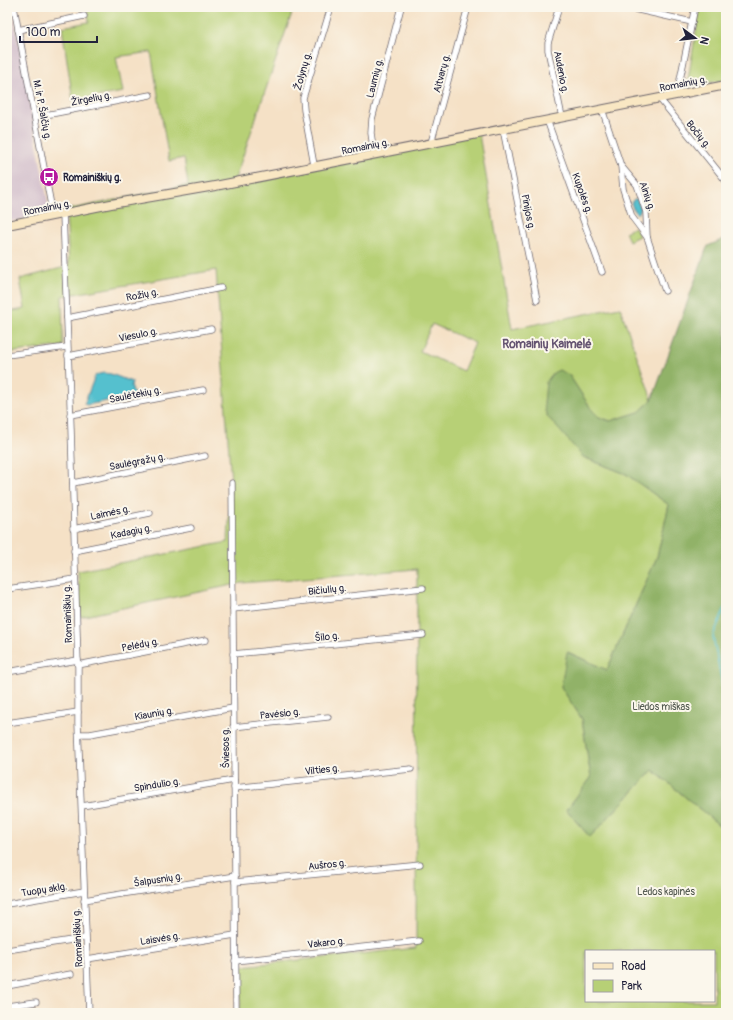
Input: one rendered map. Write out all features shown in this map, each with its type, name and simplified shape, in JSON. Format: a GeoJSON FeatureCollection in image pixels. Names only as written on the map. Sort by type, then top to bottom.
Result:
{"type":"FeatureCollection","features":[{"type":"Feature","properties":{"kind":"main road","name":"Romainių g."},"geometry":{"type":"LineString","coordinates":[[7,225],[215,186],[314,165],[726,85]]}},
{"type":"Feature","properties":{"kind":"street","name":"M. ir P. Šalčių g."},"geometry":{"type":"LineString","coordinates":[[14,7],[53,216]]}},
{"type":"Feature","properties":{"kind":"street","name":"Žolynų g."},"geometry":{"type":"LineString","coordinates":[[314,165],[303,98],[331,7]]}},
{"type":"Feature","properties":{"kind":"street","name":"Laumių g."},"geometry":{"type":"LineString","coordinates":[[374,154],[371,133],[372,120],[401,7]]}},
{"type":"Feature","properties":{"kind":"street","name":"Aitvarų g."},"geometry":{"type":"LineString","coordinates":[[431,143],[468,7]]}},
{"type":"Feature","properties":{"kind":"street","name":"Audenio g."},"geometry":{"type":"LineString","coordinates":[[559,7],[548,43],[548,50],[562,117]]}},
{"type":"Feature","properties":{"kind":"street"},"geometry":{"type":"LineString","coordinates":[[625,7],[692,22]]}},
{"type":"Feature","properties":{"kind":"street"},"geometry":{"type":"LineString","coordinates":[[677,94],[695,7]]}},
{"type":"Feature","properties":{"kind":"street"},"geometry":{"type":"LineString","coordinates":[[18,30],[84,16]]}},
{"type":"Feature","properties":{"kind":"street","name":"Žirgelių g."},"geometry":{"type":"LineString","coordinates":[[35,117],[150,95]]}},
{"type":"Feature","properties":{"kind":"street","name":"Bočių g."},"geometry":{"type":"LineString","coordinates":[[659,98],[726,181]]}},
{"type":"Feature","properties":{"kind":"street","name":"Ainių g."},"geometry":{"type":"LineString","coordinates":[[602,109],[621,166],[623,189],[632,217],[647,237]]}},
{"type":"Feature","properties":{"kind":"street","name":"Kupolės g."},"geometry":{"type":"LineString","coordinates":[[547,120],[602,272]]}},
{"type":"Feature","properties":{"kind":"street","name":"Pinijos g."},"geometry":{"type":"LineString","coordinates":[[503,129],[537,300]]}},
{"type":"Feature","properties":{"kind":"street","name":"Ainių g."},"geometry":{"type":"LineString","coordinates":[[621,166],[637,185],[646,212],[647,237],[665,291]]}},
{"type":"Feature","properties":{"kind":"street","name":"Romainiškių g."},"geometry":{"type":"LineString","coordinates":[[63,214],[73,483],[73,529],[85,938],[89,1013]]}},
{"type":"Feature","properties":{"kind":"street","name":"Rožių g."},"geometry":{"type":"LineString","coordinates":[[67,318],[221,288]]}},
{"type":"Feature","properties":{"kind":"street","name":"Viesulo g."},"geometry":{"type":"LineString","coordinates":[[68,356],[211,329]]}},
{"type":"Feature","properties":{"kind":"street"},"geometry":{"type":"LineString","coordinates":[[7,355],[67,347]]}},
{"type":"Feature","properties":{"kind":"street","name":"Saulėtekių g."},"geometry":{"type":"LineString","coordinates":[[70,415],[203,390]]}},
{"type":"Feature","properties":{"kind":"street","name":"Saulėgrąžų g."},"geometry":{"type":"LineString","coordinates":[[73,483],[205,456]]}},
{"type":"Feature","properties":{"kind":"street","name":"Šviesos g."},"geometry":{"type":"LineString","coordinates":[[232,483],[236,1013]]}},
{"type":"Feature","properties":{"kind":"street","name":"Laimės g."},"geometry":{"type":"LineString","coordinates":[[73,529],[150,513]]}},
{"type":"Feature","properties":{"kind":"street","name":"Kadagių g."},"geometry":{"type":"LineString","coordinates":[[74,552],[191,528]]}},
{"type":"Feature","properties":{"kind":"street"},"geometry":{"type":"LineString","coordinates":[[7,589],[75,579]]}},
{"type":"Feature","properties":{"kind":"street","name":"Bičiulių g."},"geometry":{"type":"LineString","coordinates":[[233,609],[423,588]]}},
{"type":"Feature","properties":{"kind":"street","name":"Šilo g."},"geometry":{"type":"LineString","coordinates":[[233,654],[423,635]]}},
{"type":"Feature","properties":{"kind":"street","name":"Pelėdų g."},"geometry":{"type":"LineString","coordinates":[[7,672],[78,662],[206,640]]}},
{"type":"Feature","properties":{"kind":"street","name":"Kiaunių g."},"geometry":{"type":"LineString","coordinates":[[79,734],[90,734],[233,708]]}},
{"type":"Feature","properties":{"kind":"street"},"geometry":{"type":"LineString","coordinates":[[7,723],[78,712]]}},
{"type":"Feature","properties":{"kind":"street","name":"Pavėsio g."},"geometry":{"type":"LineString","coordinates":[[234,727],[328,717]]}},
{"type":"Feature","properties":{"kind":"street","name":"Vilties g."},"geometry":{"type":"LineString","coordinates":[[234,788],[411,769]]}},
{"type":"Feature","properties":{"kind":"street","name":"Spindulio g."},"geometry":{"type":"LineString","coordinates":[[82,806],[234,780]]}},
{"type":"Feature","properties":{"kind":"street","name":"Aušros g."},"geometry":{"type":"LineString","coordinates":[[235,879],[420,864]]}},
{"type":"Feature","properties":{"kind":"street","name":"Šalpusnių g."},"geometry":{"type":"LineString","coordinates":[[84,900],[235,879]]}},
{"type":"Feature","properties":{"kind":"street","name":"Tuopų aklg."},"geometry":{"type":"LineString","coordinates":[[7,904],[84,891]]}},
{"type":"Feature","properties":{"kind":"street","name":"Laisvės g."},"geometry":{"type":"LineString","coordinates":[[87,959],[235,935]]}},
{"type":"Feature","properties":{"kind":"street"},"geometry":{"type":"LineString","coordinates":[[7,950],[85,938]]}},
{"type":"Feature","properties":{"kind":"street","name":"Vakaro g."},"geometry":{"type":"LineString","coordinates":[[235,961],[419,941]]}},
{"type":"Feature","properties":{"kind":"street","name":"Romainiškių g."},"geometry":{"type":"LineString","coordinates":[[7,986],[71,974]]}},
{"type":"Feature","properties":{"kind":"street"},"geometry":{"type":"LineString","coordinates":[[7,1006],[36,1002]]}},
{"type":"Feature","properties":{"kind":"shaded area"},"geometry":{"type":"Polygon","coordinates":[[[7,7],[12,7],[50,214],[7,222],[7,7]]]}},
{"type":"Feature","properties":{"kind":"green space","name":"Ledos kapinės"},"geometry":{"type":"Polygon","coordinates":[[[87,7],[294,7],[235,179],[479,134],[512,329],[620,307],[652,400],[639,412],[611,421],[599,417],[592,410],[569,375],[583,457],[626,474],[669,505],[657,557],[607,670],[568,652],[561,687],[582,719],[591,778],[566,810],[590,837],[653,770],[726,831],[726,939],[721,943],[721,952],[726,956],[726,1013],[240,1013],[242,966],[416,948],[417,569],[242,583],[80,617],[78,571],[228,542],[231,482],[216,270],[62,296],[63,346],[7,353],[7,312],[25,309],[20,279],[69,266],[66,210],[188,185],[184,158],[169,161],[151,52],[116,57],[123,92],[73,101],[62,27],[89,22],[87,7]],[[432,324],[420,351],[463,371],[475,343],[432,324]]]}},
{"type":"Feature","properties":{"kind":"green space"},"geometry":{"type":"Polygon","coordinates":[[[700,7],[726,7],[726,80],[687,86],[700,7]]]}},
{"type":"Feature","properties":{"kind":"green space"},"geometry":{"type":"Polygon","coordinates":[[[635,227],[639,236],[629,241],[625,232],[635,227]]]}},
{"type":"Feature","properties":{"kind":"green space","name":"Liedos miškas"},"geometry":{"type":"Polygon","coordinates":[[[726,238],[726,831],[653,770],[590,837],[566,810],[591,778],[582,719],[561,687],[567,652],[607,670],[657,557],[669,505],[626,474],[583,457],[548,417],[545,411],[544,404],[546,382],[553,373],[559,370],[569,375],[592,410],[599,417],[610,421],[639,412],[652,400],[708,246],[726,238]]]}},
{"type":"Feature","properties":{"kind":"green space"},"geometry":{"type":"Polygon","coordinates":[[[726,939],[726,956],[721,952],[721,942],[726,939]]]}},
{"type":"Feature","properties":{"kind":"water"},"geometry":{"type":"Polygon","coordinates":[[[634,199],[637,199],[641,209],[638,214],[634,211],[631,203],[634,199]]]}},
{"type":"Feature","properties":{"kind":"water"},"geometry":{"type":"Polygon","coordinates":[[[104,373],[132,382],[131,386],[134,394],[132,396],[87,405],[84,404],[95,376],[104,373]]]}},
{"type":"Feature","properties":{"kind":"waterway"},"geometry":{"type":"LineString","coordinates":[[726,605],[713,636],[726,704]]}},
{"type":"Feature","properties":{"kind":"place","name":"Romainiškių g."},"geometry":{"type":"Point","coordinates":[49,177]}},
{"type":"Feature","properties":{"kind":"district","name":"Romainių Kaimelė"},"geometry":{"type":"Point","coordinates":[547,344]}}]}
